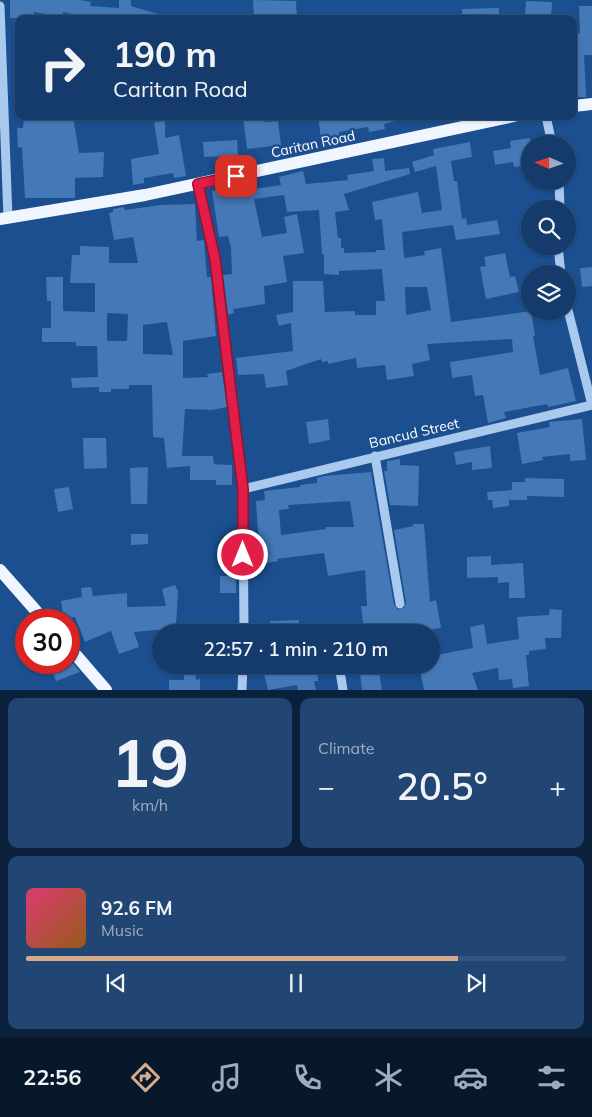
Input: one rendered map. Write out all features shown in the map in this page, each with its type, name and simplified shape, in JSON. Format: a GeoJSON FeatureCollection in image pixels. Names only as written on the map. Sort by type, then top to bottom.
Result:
{"type":"FeatureCollection","features":[{"type":"Feature","properties":{"kind":"main road"},"geometry":{"type":"LineString","coordinates":[[577,106],[592,104]]}},
{"type":"Feature","properties":{"kind":"main road","name":"Caritan Road"},"geometry":{"type":"LineString","coordinates":[[4,219],[198,184],[495,120]]}},
{"type":"Feature","properties":{"kind":"main road"},"geometry":{"type":"LineString","coordinates":[[0,570],[34,609]]}},
{"type":"Feature","properties":{"kind":"main road"},"geometry":{"type":"LineString","coordinates":[[80,660],[106,690]]}},
{"type":"Feature","properties":{"kind":"street"},"geometry":{"type":"LineString","coordinates":[[0,6],[4,219]]}},
{"type":"Feature","properties":{"kind":"street"},"geometry":{"type":"LineString","coordinates":[[547,120],[550,135]]}},
{"type":"Feature","properties":{"kind":"street"},"geometry":{"type":"LineString","coordinates":[[198,184],[215,259],[243,489],[244,624]]}},
{"type":"Feature","properties":{"kind":"street"},"geometry":{"type":"LineString","coordinates":[[571,320],[592,405]]}},
{"type":"Feature","properties":{"kind":"street","name":"Bancud Street"},"geometry":{"type":"LineString","coordinates":[[243,489],[592,405]]}},
{"type":"Feature","properties":{"kind":"street"},"geometry":{"type":"LineString","coordinates":[[375,456],[400,604]]}},
{"type":"Feature","properties":{"kind":"street"},"geometry":{"type":"LineString","coordinates":[[242,690],[243,674]]}},
{"type":"Feature","properties":{"kind":"street"},"geometry":{"type":"LineString","coordinates":[[340,674],[343,690]]}},
{"type":"Feature","properties":{"kind":"building"},"geometry":{"type":"Polygon","coordinates":[[[10,0],[80,0],[91,2],[90,6],[119,8],[119,0],[131,0],[131,6],[162,15],[76,15],[63,12],[63,15],[51,15],[34,12],[34,15],[15,15],[15,18],[10,18],[10,0]]]}},
{"type":"Feature","properties":{"kind":"building"},"geometry":{"type":"Polygon","coordinates":[[[253,0],[296,1],[297,15],[254,15],[253,0]]]}},
{"type":"Feature","properties":{"kind":"building"},"geometry":{"type":"Polygon","coordinates":[[[526,1],[552,2],[551,15],[525,15],[526,1]]]}},
{"type":"Feature","properties":{"kind":"building"},"geometry":{"type":"Polygon","coordinates":[[[579,6],[592,6],[592,55],[584,55],[586,97],[577,97],[577,33],[580,33],[579,6]]]}},
{"type":"Feature","properties":{"kind":"building"},"geometry":{"type":"Polygon","coordinates":[[[499,8],[499,15],[462,15],[462,9],[499,8]]]}},
{"type":"Feature","properties":{"kind":"building"},"geometry":{"type":"Polygon","coordinates":[[[24,120],[74,120],[79,153],[104,152],[103,177],[75,178],[75,198],[25,198],[22,147],[18,148],[17,128],[23,128],[24,120]]]}},
{"type":"Feature","properties":{"kind":"building"},"geometry":{"type":"Polygon","coordinates":[[[243,120],[278,121],[281,145],[247,149],[243,120]]]}},
{"type":"Feature","properties":{"kind":"building"},"geometry":{"type":"Polygon","coordinates":[[[319,120],[395,120],[384,124],[385,129],[369,132],[368,127],[339,132],[341,143],[322,145],[319,120]]]}},
{"type":"Feature","properties":{"kind":"building"},"geometry":{"type":"Polygon","coordinates":[[[165,121],[165,138],[179,135],[186,176],[174,178],[173,173],[144,178],[144,183],[133,185],[131,159],[159,154],[154,122],[165,121]]]}},
{"type":"Feature","properties":{"kind":"building"},"geometry":{"type":"Polygon","coordinates":[[[521,139],[521,166],[514,167],[513,162],[495,165],[493,151],[511,148],[510,141],[521,139]]]}},
{"type":"Feature","properties":{"kind":"building"},"geometry":{"type":"Polygon","coordinates":[[[237,140],[238,156],[204,157],[203,142],[237,140]]]}},
{"type":"Feature","properties":{"kind":"building"},"geometry":{"type":"Polygon","coordinates":[[[470,142],[472,157],[451,161],[454,181],[457,181],[462,219],[466,218],[467,225],[497,220],[500,234],[456,240],[453,225],[402,232],[404,258],[425,255],[424,251],[441,248],[451,322],[521,312],[521,320],[532,320],[535,336],[533,336],[540,375],[568,368],[576,401],[548,407],[547,404],[504,412],[506,418],[488,423],[483,395],[475,396],[472,375],[452,378],[450,362],[513,352],[512,339],[427,344],[430,360],[412,364],[414,376],[387,380],[385,365],[357,368],[356,358],[328,364],[328,361],[322,362],[321,359],[286,371],[288,385],[266,388],[264,374],[238,375],[236,358],[293,351],[291,323],[279,326],[276,315],[293,312],[293,281],[323,281],[325,312],[355,311],[355,315],[376,315],[376,301],[385,301],[382,269],[339,271],[339,275],[324,274],[324,254],[322,255],[319,210],[287,212],[284,195],[254,199],[262,237],[287,233],[284,217],[297,214],[304,253],[283,256],[287,282],[264,286],[265,304],[233,309],[234,313],[228,315],[223,275],[232,274],[231,248],[228,236],[219,237],[212,191],[246,183],[248,190],[281,185],[279,177],[303,171],[306,184],[348,180],[347,175],[374,171],[372,159],[384,158],[385,171],[409,168],[410,174],[344,194],[349,210],[335,212],[338,238],[341,238],[341,248],[344,248],[344,253],[376,252],[376,250],[385,250],[382,219],[375,220],[372,202],[418,192],[422,213],[442,210],[436,166],[415,172],[412,162],[434,155],[433,149],[470,142]],[[405,287],[406,315],[431,310],[427,287],[405,287]]]}},
{"type":"Feature","properties":{"kind":"building"},"geometry":{"type":"Polygon","coordinates":[[[195,204],[197,241],[204,240],[207,277],[211,277],[216,336],[183,341],[183,378],[208,377],[207,374],[222,372],[227,407],[212,410],[185,409],[182,456],[213,456],[214,464],[210,464],[232,465],[232,485],[216,485],[216,480],[190,480],[190,466],[167,468],[164,438],[153,437],[152,385],[129,385],[129,389],[111,389],[111,392],[99,392],[99,387],[72,388],[71,378],[98,377],[97,346],[76,346],[76,342],[42,342],[42,328],[51,328],[51,301],[47,301],[46,277],[63,277],[63,311],[95,312],[95,283],[70,283],[72,255],[80,255],[80,246],[109,247],[109,263],[138,263],[133,237],[114,240],[109,213],[113,212],[113,209],[124,207],[125,210],[161,205],[195,204]],[[107,313],[107,341],[127,341],[128,314],[107,313]],[[167,322],[143,325],[143,354],[173,355],[167,322]]]}},
{"type":"Feature","properties":{"kind":"building"},"geometry":{"type":"Polygon","coordinates":[[[505,253],[510,277],[515,276],[519,292],[486,299],[480,267],[486,266],[484,257],[505,253]]]}},
{"type":"Feature","properties":{"kind":"building"},"geometry":{"type":"Polygon","coordinates":[[[592,267],[592,286],[582,287],[580,268],[592,267]]]}},
{"type":"Feature","properties":{"kind":"building"},"geometry":{"type":"Polygon","coordinates":[[[328,419],[330,440],[309,444],[306,422],[328,419]]]}},
{"type":"Feature","properties":{"kind":"building"},"geometry":{"type":"Polygon","coordinates":[[[582,419],[586,460],[570,461],[570,454],[542,457],[543,460],[522,464],[517,433],[550,427],[549,422],[582,419]]]}},
{"type":"Feature","properties":{"kind":"building"},"geometry":{"type":"Polygon","coordinates":[[[83,438],[106,438],[107,468],[84,469],[83,438]]]}},
{"type":"Feature","properties":{"kind":"building"},"geometry":{"type":"Polygon","coordinates":[[[490,446],[492,468],[472,470],[472,462],[456,465],[454,452],[490,446]]]}},
{"type":"Feature","properties":{"kind":"building"},"geometry":{"type":"Polygon","coordinates":[[[400,459],[400,465],[419,466],[418,506],[390,505],[384,471],[387,471],[387,461],[400,459]]]}},
{"type":"Feature","properties":{"kind":"building"},"geometry":{"type":"Polygon","coordinates":[[[148,467],[147,504],[131,504],[130,468],[148,467]]]}},
{"type":"Feature","properties":{"kind":"building"},"geometry":{"type":"Polygon","coordinates":[[[371,472],[394,605],[398,610],[404,608],[406,603],[394,530],[413,526],[413,524],[424,524],[430,602],[436,600],[441,628],[440,624],[363,624],[361,606],[367,606],[365,570],[328,576],[324,553],[277,559],[278,561],[260,564],[256,501],[265,500],[264,491],[317,483],[317,478],[371,472]],[[350,501],[288,505],[289,509],[279,510],[281,535],[326,529],[326,527],[354,527],[350,501]]]}},
{"type":"Feature","properties":{"kind":"building"},"geometry":{"type":"Polygon","coordinates":[[[525,478],[564,479],[564,497],[527,496],[527,500],[509,500],[509,506],[493,508],[492,500],[488,500],[487,492],[512,490],[512,482],[525,482],[525,478]]]}},
{"type":"Feature","properties":{"kind":"building"},"geometry":{"type":"Polygon","coordinates":[[[69,487],[73,509],[58,512],[54,489],[69,487]]]}},
{"type":"Feature","properties":{"kind":"building"},"geometry":{"type":"Polygon","coordinates":[[[131,534],[148,534],[148,544],[131,545],[131,534]]]}},
{"type":"Feature","properties":{"kind":"building"},"geometry":{"type":"Polygon","coordinates":[[[491,556],[491,565],[523,563],[525,598],[509,598],[509,582],[498,583],[498,577],[467,578],[467,557],[491,556]]]}},
{"type":"Feature","properties":{"kind":"building"},"geometry":{"type":"Polygon","coordinates":[[[220,576],[236,576],[236,593],[220,593],[220,576]]]}},
{"type":"Feature","properties":{"kind":"building"},"geometry":{"type":"Polygon","coordinates":[[[175,585],[178,591],[176,624],[152,624],[152,630],[134,632],[139,647],[119,654],[111,631],[85,642],[80,630],[80,609],[62,609],[61,601],[82,597],[81,588],[91,587],[93,596],[127,593],[127,607],[166,606],[162,589],[175,585]]]}},
{"type":"Feature","properties":{"kind":"building"},"geometry":{"type":"Polygon","coordinates":[[[550,609],[562,610],[561,638],[545,638],[546,649],[529,651],[529,655],[526,655],[529,686],[513,688],[512,679],[499,680],[498,668],[472,673],[478,690],[424,690],[421,674],[440,674],[440,654],[473,648],[470,627],[484,624],[487,644],[519,639],[517,617],[549,615],[550,609]]]}},
{"type":"Feature","properties":{"kind":"building"},"geometry":{"type":"Polygon","coordinates":[[[299,620],[299,624],[270,624],[270,621],[299,620]]]}},
{"type":"Feature","properties":{"kind":"building"},"geometry":{"type":"Polygon","coordinates":[[[53,674],[75,674],[56,681],[53,674]]]}},
{"type":"Feature","properties":{"kind":"building"},"geometry":{"type":"Polygon","coordinates":[[[184,674],[196,674],[196,680],[200,679],[200,690],[169,690],[169,680],[184,680],[184,674]]]}},
{"type":"Feature","properties":{"kind":"building"},"geometry":{"type":"Polygon","coordinates":[[[264,674],[318,674],[318,681],[314,681],[316,690],[298,690],[297,685],[268,690],[264,674]]]}},
{"type":"Feature","properties":{"kind":"building"},"geometry":{"type":"Polygon","coordinates":[[[360,674],[379,674],[382,690],[362,690],[360,674]]]}},
{"type":"Feature","properties":{"kind":"route"},"geometry":{"type":"LineString","coordinates":[[236,176],[198,184],[215,259],[243,489],[243,555]]}}]}
